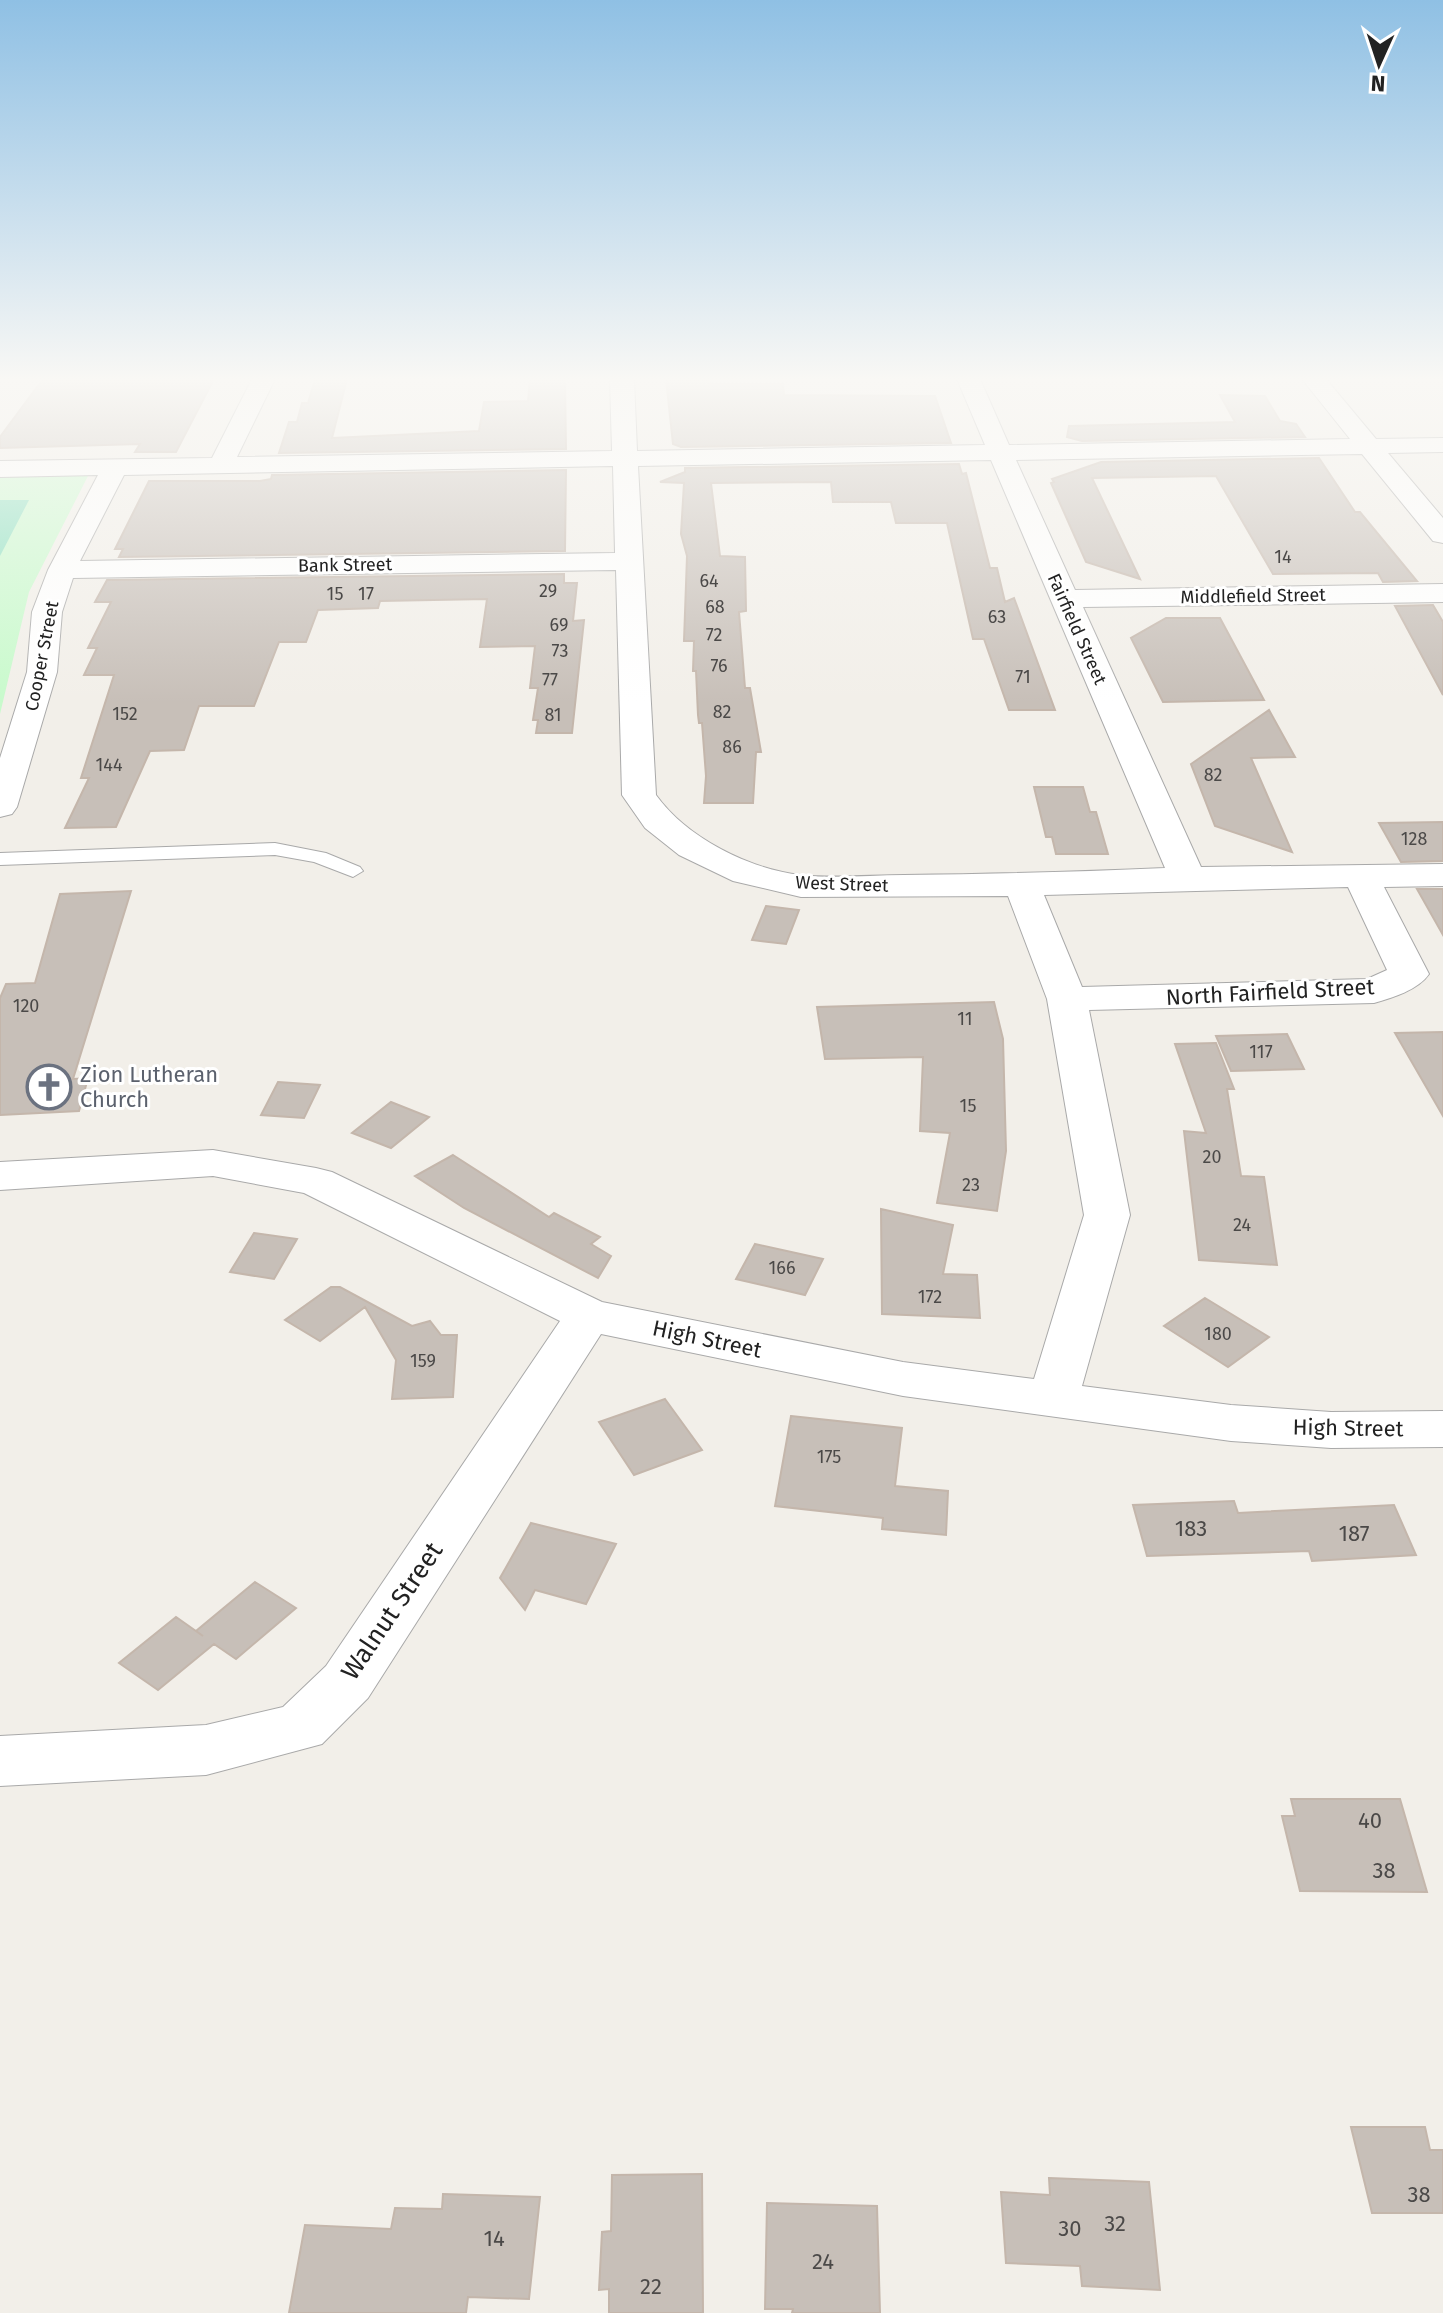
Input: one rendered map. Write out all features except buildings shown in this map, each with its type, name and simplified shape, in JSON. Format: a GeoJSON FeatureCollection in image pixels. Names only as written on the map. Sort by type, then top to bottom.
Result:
{"type":"FeatureCollection","features":[{"type":"Feature","properties":{"kind":"street","name":"Cooper Street"},"geometry":{"type":"LineString","coordinates":[[0,807],[42,672],[47,612],[62,570],[105,487]]}},
{"type":"Feature","properties":{"kind":"street","name":"West Street"},"geometry":{"type":"LineString","coordinates":[[626,487],[639,795],[657,821],[692,847],[746,873],[801,886],[1022,885],[1188,878],[1443,875]]}},
{"type":"Feature","properties":{"kind":"street","name":"Fairfield Street"},"geometry":{"type":"LineString","coordinates":[[1015,487],[1188,878]]}},
{"type":"Feature","properties":{"kind":"street"},"geometry":{"type":"LineString","coordinates":[[1403,487],[1443,535]]}},
{"type":"Feature","properties":{"kind":"street","name":"Bank Street"},"geometry":{"type":"LineString","coordinates":[[62,570],[629,561]]}},
{"type":"Feature","properties":{"kind":"street","name":"Middlefield Street"},"geometry":{"type":"LineString","coordinates":[[1064,599],[1443,593]]}},
{"type":"Feature","properties":{"kind":"street","name":"North Fairfield Street"},"geometry":{"type":"LineString","coordinates":[[1067,999],[1374,991],[1409,974],[1361,877]]}},
{"type":"Feature","properties":{"kind":"street"},"geometry":{"type":"LineString","coordinates":[[1022,885],[1067,999],[1107,1215],[1054,1397]]}},
{"type":"Feature","properties":{"kind":"street","name":"High Street"},"geometry":{"type":"LineString","coordinates":[[0,1176],[213,1163],[316,1182],[397,1219],[505,1277],[589,1315],[903,1379],[1231,1423],[1331,1430],[1443,1429]]}},
{"type":"Feature","properties":{"kind":"street","name":"Walnut Street"},"geometry":{"type":"LineString","coordinates":[[0,1761],[206,1750],[301,1727],[347,1682],[589,1315]]}},
{"type":"Feature","properties":{"kind":"lane"},"geometry":{"type":"LineString","coordinates":[[0,859],[275,849],[319,857],[353,871]]}},
{"type":"Feature","properties":{"kind":"green space"},"geometry":{"type":"Polygon","coordinates":[[[0,487],[82,487],[29,592],[0,714],[0,487]]]}},
{"type":"Feature","properties":{"kind":"green space"},"geometry":{"type":"Polygon","coordinates":[[[0,500],[29,500],[0,556],[0,500]]]}},
{"type":"Feature","properties":{"kind":"place","name":"Zion Lutheran Church"},"geometry":{"type":"Point","coordinates":[49,1087]}}]}
